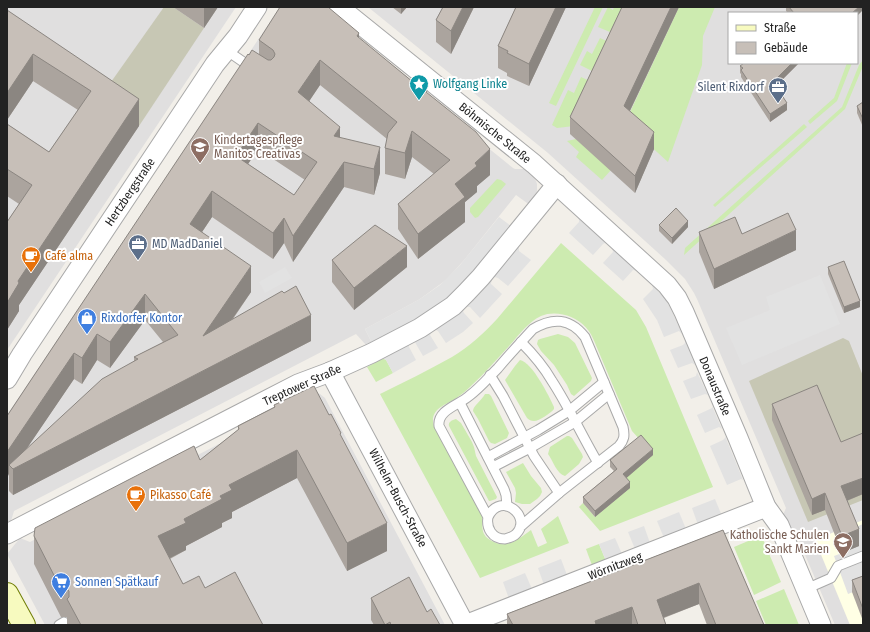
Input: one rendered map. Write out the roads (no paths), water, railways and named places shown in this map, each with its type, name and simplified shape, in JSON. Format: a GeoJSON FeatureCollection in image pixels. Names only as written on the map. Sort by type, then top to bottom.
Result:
{"type":"FeatureCollection","features":[{"type":"Feature","properties":{"kind":"main road"},"geometry":{"type":"LineString","coordinates":[[7,594],[24,625]]}},
{"type":"Feature","properties":{"kind":"street","name":"Hertzbergstraße"},"geometry":{"type":"LineString","coordinates":[[7,379],[214,64],[238,36],[257,7]]}},
{"type":"Feature","properties":{"kind":"street","name":"Böhmische Straße"},"geometry":{"type":"LineString","coordinates":[[339,7],[557,184]]}},
{"type":"Feature","properties":{"kind":"street","name":"Treptower Straße"},"geometry":{"type":"LineString","coordinates":[[7,534],[298,384],[330,372],[372,353],[420,328],[453,306],[481,277],[557,184]]}},
{"type":"Feature","properties":{"kind":"street","name":"Donaustraße"},"geometry":{"type":"LineString","coordinates":[[557,184],[667,284],[677,298],[738,438],[766,507],[779,525],[821,625]]}},
{"type":"Feature","properties":{"kind":"street","name":"Wilhelm-Busch-Straße"},"geometry":{"type":"LineString","coordinates":[[330,372],[465,625]]}},
{"type":"Feature","properties":{"kind":"street","name":"Wörnitzweg"},"geometry":{"type":"LineString","coordinates":[[465,625],[766,507]]}},
{"type":"Feature","properties":{"kind":"lane"},"geometry":{"type":"LineString","coordinates":[[226,50],[259,73]]}},
{"type":"Feature","properties":{"kind":"lane"},"geometry":{"type":"LineString","coordinates":[[548,322],[565,322],[580,330],[585,337],[625,434],[619,446],[559,493],[520,527],[515,535],[510,538],[501,539],[493,535],[490,531],[488,527],[488,517],[438,422],[442,414],[469,396],[490,375],[533,329],[548,322]]}},
{"type":"Feature","properties":{"kind":"lane"},"geometry":{"type":"LineString","coordinates":[[521,342],[553,381],[598,462]]}},
{"type":"Feature","properties":{"kind":"lane"},"geometry":{"type":"LineString","coordinates":[[490,375],[503,396],[530,448],[559,493]]}},
{"type":"Feature","properties":{"kind":"lane"},"geometry":{"type":"LineString","coordinates":[[488,457],[569,411],[604,382]]}},
{"type":"Feature","properties":{"kind":"lane"},"geometry":{"type":"LineString","coordinates":[[493,467],[575,422],[609,394]]}},
{"type":"Feature","properties":{"kind":"lane"},"geometry":{"type":"LineString","coordinates":[[460,403],[504,489],[507,506]]}},
{"type":"Feature","properties":{"kind":"lane"},"geometry":{"type":"LineString","coordinates":[[488,517],[497,507],[507,506],[515,510],[518,514],[521,522],[520,527]]}},
{"type":"Feature","properties":{"kind":"lane"},"geometry":{"type":"LineString","coordinates":[[806,589],[831,578],[838,566],[863,556]]}},
{"type":"Feature","properties":{"kind":"place","name":"Wolfgang Linke"},"geometry":{"type":"Point","coordinates":[419,101]}},
{"type":"Feature","properties":{"kind":"place","name":"Silent Rixdorf"},"geometry":{"type":"Point","coordinates":[778,104]}},
{"type":"Feature","properties":{"kind":"place","name":"Kindertagespflege Manitos Creativas"},"geometry":{"type":"Point","coordinates":[200,164]}},
{"type":"Feature","properties":{"kind":"place","name":"MD MadDaniel"},"geometry":{"type":"Point","coordinates":[138,261]}},
{"type":"Feature","properties":{"kind":"place","name":"Café alma"},"geometry":{"type":"Point","coordinates":[31,273]}},
{"type":"Feature","properties":{"kind":"place","name":"Rixdorfer Kontor"},"geometry":{"type":"Point","coordinates":[87,335]}},
{"type":"Feature","properties":{"kind":"place","name":"Pikasso Café"},"geometry":{"type":"Point","coordinates":[136,512]}},
{"type":"Feature","properties":{"kind":"place","name":"Katholische Schulen Sankt Marien"},"geometry":{"type":"Point","coordinates":[843,559]}},
{"type":"Feature","properties":{"kind":"place","name":"Sonnen Spätkauf"},"geometry":{"type":"Point","coordinates":[61,599]}}]}
